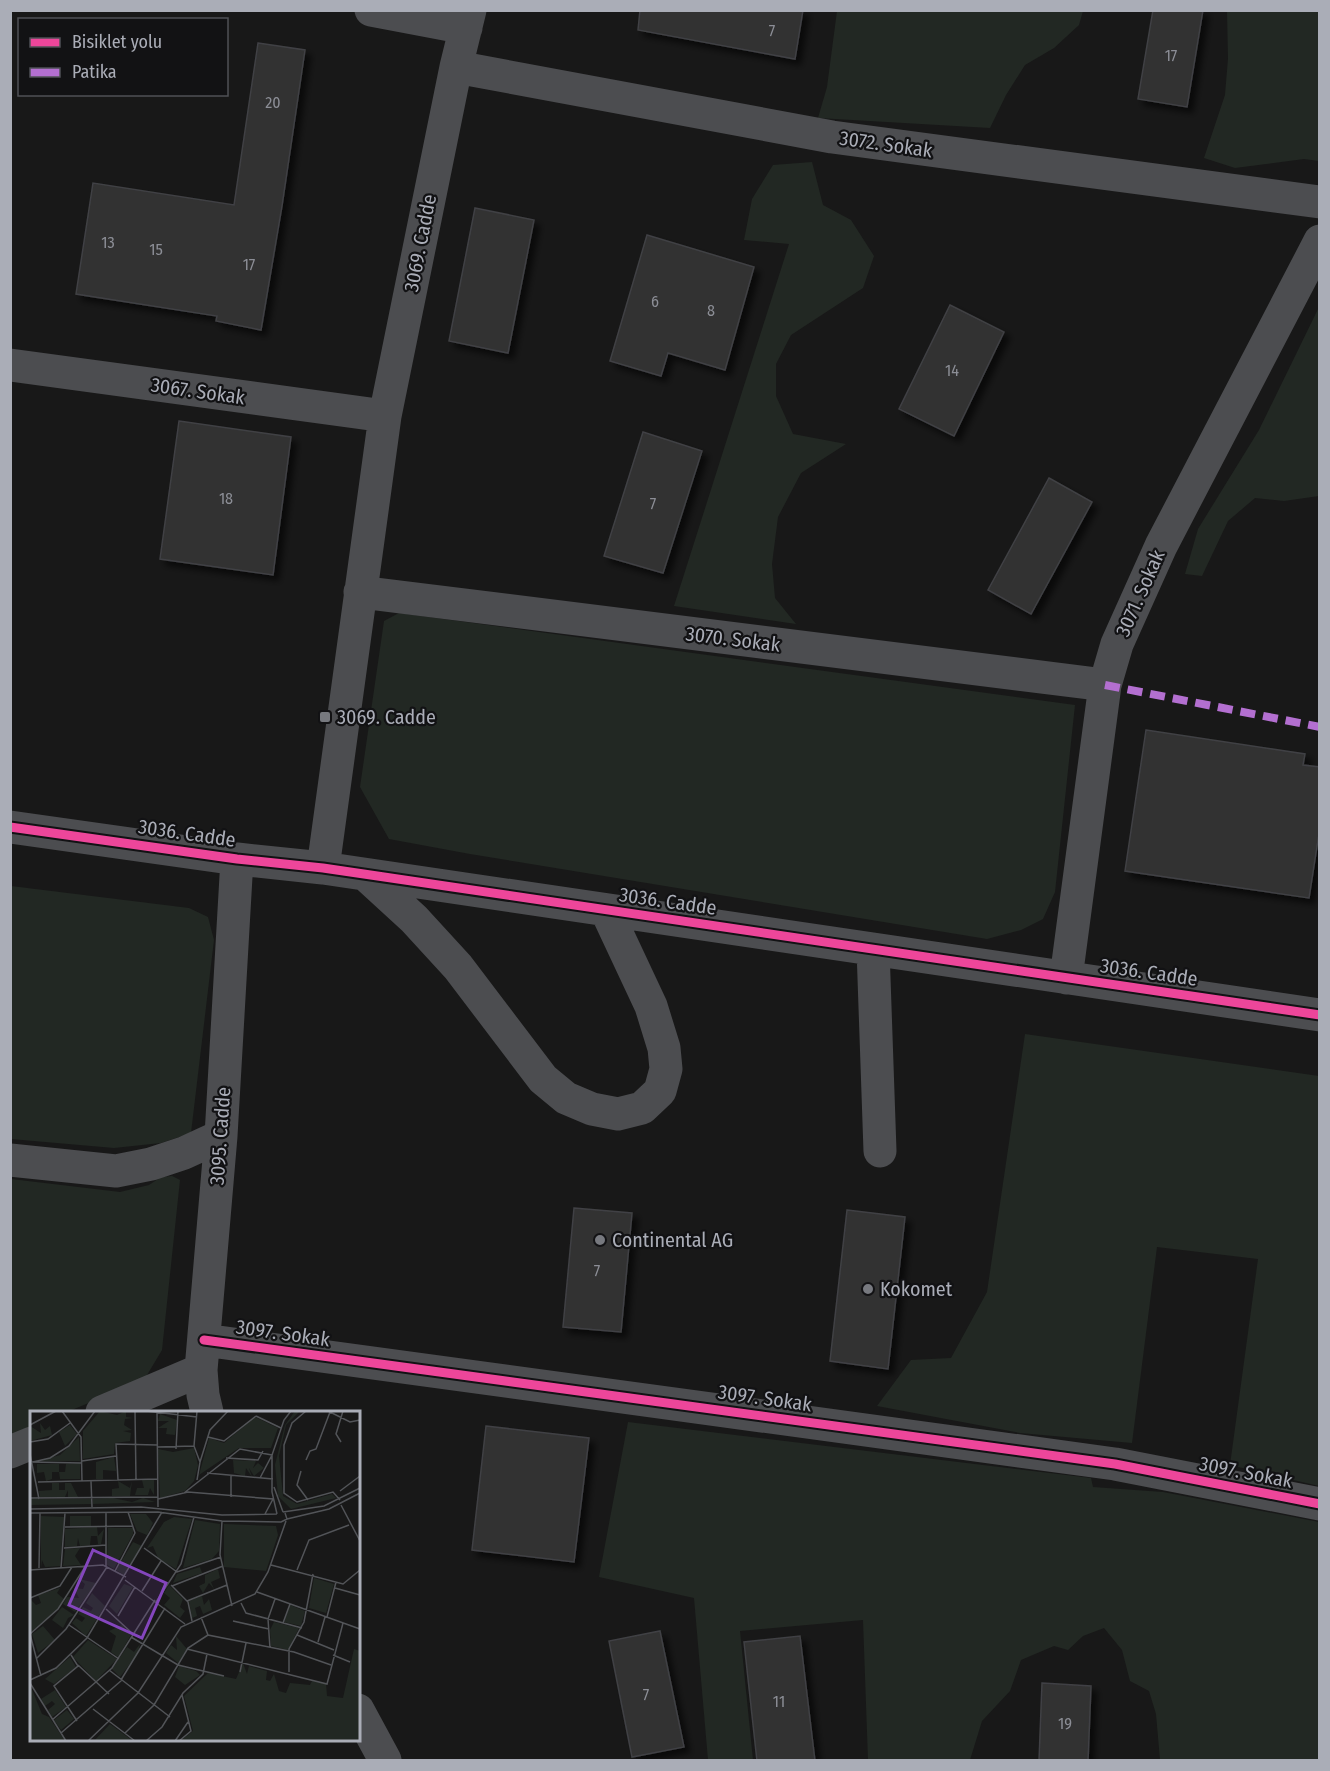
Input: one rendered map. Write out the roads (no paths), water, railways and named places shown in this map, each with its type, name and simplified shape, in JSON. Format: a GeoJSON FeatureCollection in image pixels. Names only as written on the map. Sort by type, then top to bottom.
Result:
{"type":"FeatureCollection","features":[{"type":"Feature","properties":{"kind":"street"},"geometry":{"type":"LineString","coordinates":[[371,10],[468,19]]}},
{"type":"Feature","properties":{"kind":"street","name":"3069. Cadde"},"geometry":{"type":"LineString","coordinates":[[322,868],[385,416],[468,19]]}},
{"type":"Feature","properties":{"kind":"street","name":"3072. Sokak"},"geometry":{"type":"LineString","coordinates":[[456,68],[832,137],[1320,202]]}},
{"type":"Feature","properties":{"kind":"street","name":"3071. Sokak"},"geometry":{"type":"LineString","coordinates":[[1066,978],[1105,685],[1117,645],[1161,546],[1320,241]]}},
{"type":"Feature","properties":{"kind":"street","name":"3067. Sokak"},"geometry":{"type":"LineString","coordinates":[[10,365],[385,416]]}},
{"type":"Feature","properties":{"kind":"street","name":"3070. Sokak"},"geometry":{"type":"LineString","coordinates":[[360,592],[1105,685]]}},
{"type":"Feature","properties":{"kind":"street","name":"3036. Cadde"},"geometry":{"type":"LineString","coordinates":[[10,827],[237,859],[322,868],[1320,1015]]}},
{"type":"Feature","properties":{"kind":"street","name":"3095. Cadde"},"geometry":{"type":"LineString","coordinates":[[207,1411],[202,1355],[221,1136],[237,859]]}},
{"type":"Feature","properties":{"kind":"street"},"geometry":{"type":"LineString","coordinates":[[366,875],[414,919],[458,967],[543,1079],[566,1098],[591,1109],[618,1114],[642,1108],[660,1091],[666,1070],[664,1048],[651,1006],[606,910]]}},
{"type":"Feature","properties":{"kind":"street"},"geometry":{"type":"LineString","coordinates":[[873,950],[880,1151]]}},
{"type":"Feature","properties":{"kind":"street"},"geometry":{"type":"LineString","coordinates":[[10,1160],[116,1171],[151,1164],[184,1153],[221,1136]]}},
{"type":"Feature","properties":{"kind":"street"},"geometry":{"type":"LineString","coordinates":[[105,1411],[202,1355]]}},
{"type":"Feature","properties":{"kind":"street","name":"3097. Sokak"},"geometry":{"type":"LineString","coordinates":[[202,1355],[1115,1464],[1320,1504]]}},
{"type":"Feature","properties":{"kind":"street"},"geometry":{"type":"LineString","coordinates":[[10,1452],[30,1444]]}},
{"type":"Feature","properties":{"kind":"street"},"geometry":{"type":"LineString","coordinates":[[360,1714],[385,1761]]}},
{"type":"Feature","properties":{"kind":"place","name":"3069. Cadde"},"geometry":{"type":"Point","coordinates":[325,717]}},
{"type":"Feature","properties":{"kind":"place","name":"Continental AG"},"geometry":{"type":"Point","coordinates":[600,1240]}},
{"type":"Feature","properties":{"kind":"place","name":"Kokomet"},"geometry":{"type":"Point","coordinates":[868,1289]}}]}
